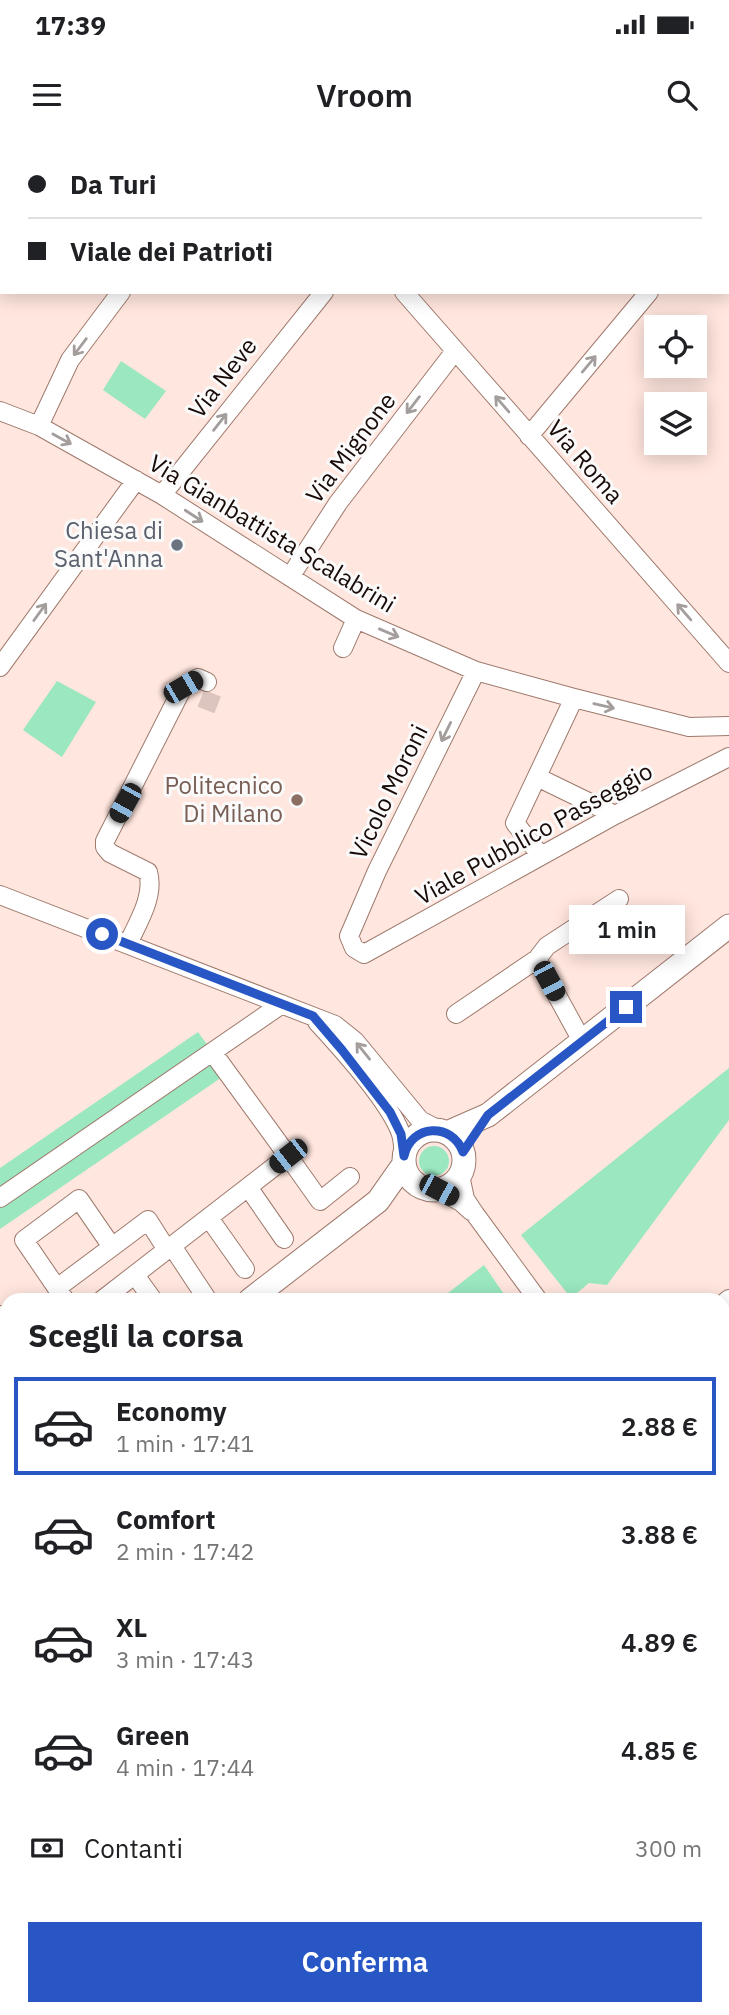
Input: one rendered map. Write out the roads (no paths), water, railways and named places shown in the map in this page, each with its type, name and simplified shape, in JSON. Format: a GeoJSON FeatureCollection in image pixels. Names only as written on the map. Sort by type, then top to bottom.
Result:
{"type":"FeatureCollection","features":[{"type":"Feature","properties":{"kind":"main road"},"geometry":{"type":"LineString","coordinates":[[259,1293],[378,1201],[404,1160],[410,1142],[417,1135],[426,1131],[443,1132],[488,1115],[729,926]]}},
{"type":"Feature","properties":{"kind":"main road"},"geometry":{"type":"LineString","coordinates":[[378,1201],[454,1182],[488,1115]]}},
{"type":"Feature","properties":{"kind":"main road"},"geometry":{"type":"LineString","coordinates":[[443,1132],[454,1138],[462,1163]]}},
{"type":"Feature","properties":{"kind":"main road"},"geometry":{"type":"LineString","coordinates":[[404,1160],[410,1179],[430,1189]]}},
{"type":"Feature","properties":{"kind":"street"},"geometry":{"type":"LineString","coordinates":[[38,426],[70,360],[120,294]]}},
{"type":"Feature","properties":{"kind":"street","name":"Via Neve"},"geometry":{"type":"LineString","coordinates":[[162,495],[322,294]]}},
{"type":"Feature","properties":{"kind":"street","name":"Via Roma"},"geometry":{"type":"LineString","coordinates":[[406,294],[729,663]]}},
{"type":"Feature","properties":{"kind":"street"},"geometry":{"type":"LineString","coordinates":[[529,436],[647,294]]}},
{"type":"Feature","properties":{"kind":"street","name":"Via Mignone"},"geometry":{"type":"LineString","coordinates":[[290,578],[338,502],[455,351]]}},
{"type":"Feature","properties":{"kind":"street","name":"Via Gianbattista Scalabrini"},"geometry":{"type":"LineString","coordinates":[[0,411],[38,426],[162,495],[356,619],[476,671],[689,727],[729,726]]}},
{"type":"Feature","properties":{"kind":"street"},"geometry":{"type":"LineString","coordinates":[[0,667],[136,480]]}},
{"type":"Feature","properties":{"kind":"street"},"geometry":{"type":"LineString","coordinates":[[344,648],[356,619]]}},
{"type":"Feature","properties":{"kind":"street","name":"Vicolo Moroni"},"geometry":{"type":"LineString","coordinates":[[364,954],[354,948],[349,936],[377,871],[476,671]]}},
{"type":"Feature","properties":{"kind":"street"},"geometry":{"type":"LineString","coordinates":[[128,944],[147,900],[150,878],[148,872],[141,867],[110,853],[105,847],[105,841],[183,687],[198,678],[207,682]]}},
{"type":"Feature","properties":{"kind":"street"},"geometry":{"type":"LineString","coordinates":[[541,856],[515,823],[574,698]]}},
{"type":"Feature","properties":{"kind":"street","name":"Viale Pubblico Passeggio"},"geometry":{"type":"LineString","coordinates":[[364,954],[615,815],[729,757]]}},
{"type":"Feature","properties":{"kind":"street"},"geometry":{"type":"LineString","coordinates":[[537,777],[615,815]]}},
{"type":"Feature","properties":{"kind":"street"},"geometry":{"type":"LineString","coordinates":[[0,895],[335,1025],[355,1041],[420,1120],[443,1132]]}},
{"type":"Feature","properties":{"kind":"street"},"geometry":{"type":"LineString","coordinates":[[456,1014],[537,959],[547,946],[618,900]]}},
{"type":"Feature","properties":{"kind":"street"},"geometry":{"type":"LineString","coordinates":[[537,959],[582,1041]]}},
{"type":"Feature","properties":{"kind":"street"},"geometry":{"type":"LineString","coordinates":[[0,1198],[282,1004]]}},
{"type":"Feature","properties":{"kind":"street"},"geometry":{"type":"LineString","coordinates":[[313,1016],[390,1112],[401,1134],[404,1160]]}},
{"type":"Feature","properties":{"kind":"street"},"geometry":{"type":"LineString","coordinates":[[213,1053],[320,1201],[350,1177]]}},
{"type":"Feature","properties":{"kind":"street"},"geometry":{"type":"LineString","coordinates":[[111,1293],[288,1156]]}},
{"type":"Feature","properties":{"kind":"street"},"geometry":{"type":"LineString","coordinates":[[462,1163],[465,1199],[533,1293]]}},
{"type":"Feature","properties":{"kind":"street"},"geometry":{"type":"LineString","coordinates":[[248,1187],[284,1239]]}},
{"type":"Feature","properties":{"kind":"street"},"geometry":{"type":"LineString","coordinates":[[430,1189],[461,1202],[474,1214]]}},
{"type":"Feature","properties":{"kind":"street"},"geometry":{"type":"LineString","coordinates":[[60,1293],[24,1240],[79,1199],[112,1247]]}},
{"type":"Feature","properties":{"kind":"street"},"geometry":{"type":"LineString","coordinates":[[209,1218],[245,1269]]}},
{"type":"Feature","properties":{"kind":"street"},"geometry":{"type":"LineString","coordinates":[[62,1293],[112,1247],[148,1220],[203,1293]]}},
{"type":"Feature","properties":{"kind":"street"},"geometry":{"type":"LineString","coordinates":[[135,1275],[148,1293]]}},
{"type":"Feature","properties":{"kind":"tunnel"},"geometry":{"type":"LineString","coordinates":[[206,710],[213,692],[207,682]]}},
{"type":"Feature","properties":{"kind":"place","name":"Chiesa di Sant'Anna"},"geometry":{"type":"Point","coordinates":[177,545]}},
{"type":"Feature","properties":{"kind":"place","name":"Politecnico Di Milano"},"geometry":{"type":"Point","coordinates":[297,800]}}]}
